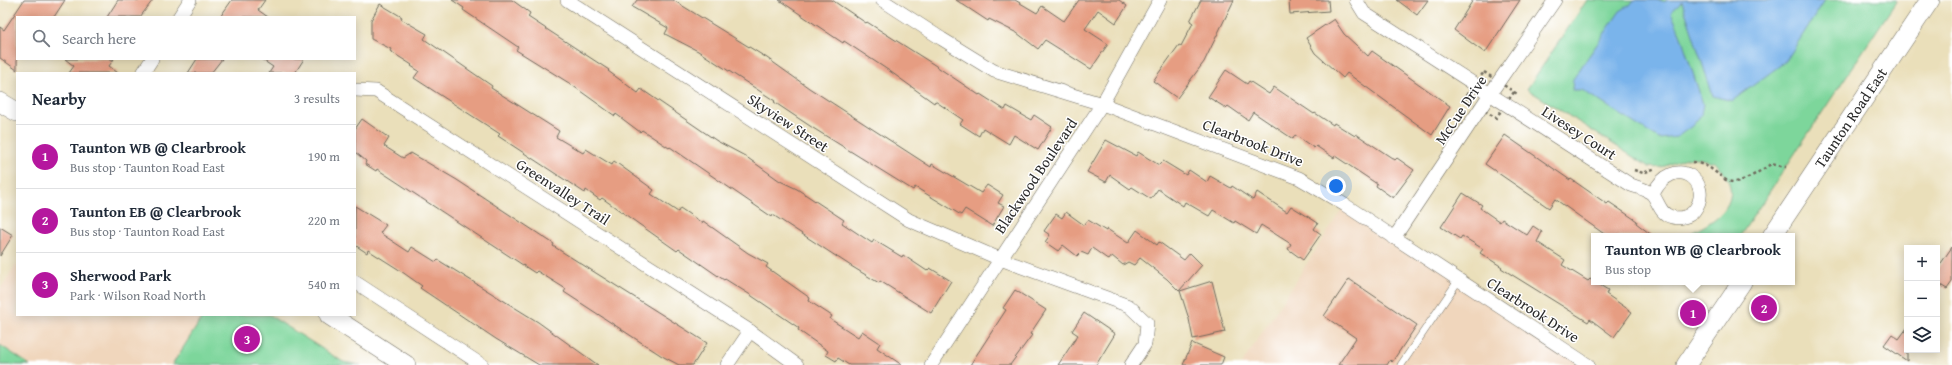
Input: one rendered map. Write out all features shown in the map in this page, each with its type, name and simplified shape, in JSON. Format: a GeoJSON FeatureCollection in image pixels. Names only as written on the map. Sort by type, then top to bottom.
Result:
{"type":"FeatureCollection","features":[{"type":"Feature","properties":{"kind":"main road","name":"Taunton Road East"},"geometry":{"type":"LineString","coordinates":[[1774,233],[1930,0]]}},
{"type":"Feature","properties":{"kind":"main road"},"geometry":{"type":"LineString","coordinates":[[0,102],[16,111]]}},
{"type":"Feature","properties":{"kind":"main road"},"geometry":{"type":"LineString","coordinates":[[1686,365],[1740,285]]}},
{"type":"Feature","properties":{"kind":"main road"},"geometry":{"type":"LineString","coordinates":[[332,316],[406,365]]}},
{"type":"Feature","properties":{"kind":"street"},"geometry":{"type":"LineString","coordinates":[[180,16],[190,0]]}},
{"type":"Feature","properties":{"kind":"street","name":"Skyview Street"},"geometry":{"type":"LineString","coordinates":[[567,0],[908,220],[1000,259],[1128,306],[1147,323],[1145,344],[1131,365]]}},
{"type":"Feature","properties":{"kind":"street","name":"Clearbrook Drive"},"geometry":{"type":"LineString","coordinates":[[882,0],[942,39],[994,70],[1102,104],[1299,178],[1394,238],[1588,365]]}},
{"type":"Feature","properties":{"kind":"street","name":"Blackwood Boulevard"},"geometry":{"type":"LineString","coordinates":[[932,365],[1102,104],[1160,0]]}},
{"type":"Feature","properties":{"kind":"street","name":"Livesey Court"},"geometry":{"type":"LineString","coordinates":[[1356,0],[1364,13],[1631,185],[1653,194]]}},
{"type":"Feature","properties":{"kind":"street","name":"McCue Drive"},"geometry":{"type":"LineString","coordinates":[[1394,238],[1555,0]]}},
{"type":"Feature","properties":{"kind":"street"},"geometry":{"type":"LineString","coordinates":[[144,72],[151,60]]}},
{"type":"Feature","properties":{"kind":"street","name":"Greenvalley Trail"},"geometry":{"type":"LineString","coordinates":[[356,90],[376,91],[750,331],[797,365]]}},
{"type":"Feature","properties":{"kind":"street"},"geometry":{"type":"LineString","coordinates":[[356,283],[482,365]]}},
{"type":"Feature","properties":{"kind":"street"},"geometry":{"type":"LineString","coordinates":[[727,365],[750,331]]}},
{"type":"Feature","properties":{"kind":"lane"},"geometry":{"type":"LineString","coordinates":[[1401,365],[1458,280]]}},
{"type":"Feature","properties":{"kind":"path"},"geometry":{"type":"LineString","coordinates":[[1514,92],[1520,96]]}},
{"type":"Feature","properties":{"kind":"path"},"geometry":{"type":"LineString","coordinates":[[1691,162],[1706,166],[1717,172],[1726,180],[1732,182],[1747,177],[1771,164],[1786,167]]}},
{"type":"Feature","properties":{"kind":"path"},"geometry":{"type":"LineString","coordinates":[[1630,168],[1643,173],[1659,167]]}},
{"type":"Feature","properties":{"kind":"shaded area"},"geometry":{"type":"Polygon","coordinates":[[[1345,205],[1587,365],[1241,365],[1345,205]]]}},
{"type":"Feature","properties":{"kind":"shaded area"},"geometry":{"type":"Polygon","coordinates":[[[16,265],[16,316],[203,316],[172,365],[0,365],[0,289],[16,265]]]}},
{"type":"Feature","properties":{"kind":"green space"},"geometry":{"type":"Polygon","coordinates":[[[1587,0],[1897,0],[1742,233],[1691,233],[1714,220],[1728,204],[1730,185],[1725,174],[1715,162],[1697,158],[1686,158],[1664,167],[1649,167],[1527,89],[1587,0]]]}},
{"type":"Feature","properties":{"kind":"green space"},"geometry":{"type":"Polygon","coordinates":[[[203,316],[271,316],[343,362],[361,365],[172,365],[203,316]]]}},
{"type":"Feature","properties":{"kind":"green space"},"geometry":{"type":"Polygon","coordinates":[[[0,345],[30,365],[0,365],[0,345]]]}},
{"type":"Feature","properties":{"kind":"water"},"geometry":{"type":"Polygon","coordinates":[[[1634,0],[1657,0],[1664,3],[1667,0],[1825,0],[1786,61],[1732,101],[1713,96],[1682,2],[1671,12],[1681,36],[1703,104],[1701,115],[1692,126],[1677,137],[1659,139],[1582,90],[1572,90],[1573,79],[1620,11],[1630,5],[1634,0]]]}},
{"type":"Feature","properties":{"kind":"building"},"geometry":{"type":"Polygon","coordinates":[[[24,0],[65,0],[55,16],[16,16],[17,70],[0,58],[0,27],[4,30],[24,0]]]}},
{"type":"Feature","properties":{"kind":"building"},"geometry":{"type":"Polygon","coordinates":[[[118,0],[153,0],[141,16],[108,16],[118,0]]]}},
{"type":"Feature","properties":{"kind":"building"},"geometry":{"type":"Polygon","coordinates":[[[232,0],[265,0],[258,10],[267,16],[221,16],[232,0]]]}},
{"type":"Feature","properties":{"kind":"building"},"geometry":{"type":"Polygon","coordinates":[[[452,0],[512,0],[530,13],[528,17],[609,70],[608,71],[638,93],[641,89],[717,141],[745,156],[780,181],[797,189],[844,220],[842,223],[872,243],[874,240],[902,257],[903,255],[927,271],[930,268],[951,281],[931,313],[880,281],[879,283],[851,266],[773,215],[772,217],[670,147],[669,148],[642,130],[640,132],[616,114],[615,116],[569,83],[516,50],[518,47],[463,10],[464,8],[452,0]]]}},
{"type":"Feature","properties":{"kind":"building"},"geometry":{"type":"Polygon","coordinates":[[[637,0],[673,0],[767,58],[809,88],[931,167],[932,164],[981,193],[987,185],[1003,195],[998,203],[1004,206],[992,226],[965,209],[961,215],[915,187],[913,190],[813,128],[774,102],[775,101],[698,51],[665,34],[668,28],[632,7],[637,0]]]}},
{"type":"Feature","properties":{"kind":"building"},"geometry":{"type":"Polygon","coordinates":[[[779,0],[832,0],[979,95],[980,94],[1005,110],[1007,106],[1031,120],[1034,115],[1052,127],[1038,150],[1014,135],[1009,144],[983,128],[979,136],[960,124],[963,120],[935,101],[934,103],[891,72],[844,41],[843,43],[779,0]]]}},
{"type":"Feature","properties":{"kind":"building"},"geometry":{"type":"Polygon","coordinates":[[[956,0],[1015,0],[1037,13],[1042,6],[1064,21],[1079,0],[1119,0],[1127,6],[1116,23],[1098,10],[1085,29],[1108,44],[1091,69],[1045,40],[1038,49],[1017,33],[989,19],[988,21],[956,0]]]}},
{"type":"Feature","properties":{"kind":"building"},"geometry":{"type":"Polygon","coordinates":[[[1201,0],[1234,0],[1204,62],[1177,98],[1153,81],[1179,45],[1181,46],[1193,23],[1190,21],[1201,0]]]}},
{"type":"Feature","properties":{"kind":"building"},"geometry":{"type":"Polygon","coordinates":[[[1289,0],[1328,0],[1329,11],[1290,14],[1289,0]]]}},
{"type":"Feature","properties":{"kind":"building"},"geometry":{"type":"Polygon","coordinates":[[[1397,0],[1428,0],[1417,15],[1397,0]]]}},
{"type":"Feature","properties":{"kind":"building"},"geometry":{"type":"Polygon","coordinates":[[[1473,0],[1520,0],[1485,53],[1454,30],[1473,0]]]}},
{"type":"Feature","properties":{"kind":"building"},"geometry":{"type":"Polygon","coordinates":[[[380,4],[402,17],[401,19],[427,34],[424,39],[492,86],[491,88],[559,131],[556,137],[583,153],[586,149],[612,165],[614,161],[654,190],[651,194],[678,212],[680,208],[702,223],[703,221],[748,253],[768,264],[766,267],[810,298],[809,301],[832,316],[830,319],[858,337],[862,331],[880,343],[877,348],[902,365],[849,365],[838,358],[836,361],[826,355],[828,351],[798,330],[799,328],[749,294],[725,279],[724,280],[679,249],[677,251],[602,198],[600,200],[586,190],[585,193],[498,136],[500,134],[414,78],[419,71],[390,51],[391,49],[371,39],[371,20],[380,4]]]}},
{"type":"Feature","properties":{"kind":"building"},"geometry":{"type":"Polygon","coordinates":[[[1334,19],[1344,34],[1368,56],[1372,51],[1450,106],[1432,135],[1347,73],[1343,78],[1315,53],[1306,38],[1334,19]]]}},
{"type":"Feature","properties":{"kind":"building"},"geometry":{"type":"Polygon","coordinates":[[[66,60],[113,60],[109,66],[117,72],[70,72],[74,66],[66,60]]]}},
{"type":"Feature","properties":{"kind":"building"},"geometry":{"type":"Polygon","coordinates":[[[196,60],[221,60],[212,72],[189,72],[196,60]]]}},
{"type":"Feature","properties":{"kind":"building"},"geometry":{"type":"Polygon","coordinates":[[[262,60],[303,60],[296,72],[270,72],[273,67],[262,60]]]}},
{"type":"Feature","properties":{"kind":"building"},"geometry":{"type":"Polygon","coordinates":[[[1226,70],[1247,84],[1249,81],[1269,94],[1274,87],[1314,114],[1315,113],[1333,125],[1334,123],[1355,136],[1356,134],[1395,160],[1397,158],[1414,170],[1393,198],[1376,186],[1377,184],[1335,156],[1334,158],[1316,146],[1314,148],[1295,135],[1293,139],[1253,112],[1248,120],[1228,106],[1226,108],[1208,97],[1226,70]]]}},
{"type":"Feature","properties":{"kind":"building"},"geometry":{"type":"Polygon","coordinates":[[[362,119],[389,138],[384,146],[403,158],[411,153],[457,180],[554,244],[553,246],[707,343],[693,365],[679,365],[662,356],[564,292],[566,289],[537,271],[535,273],[377,169],[376,171],[365,164],[366,161],[356,153],[356,128],[362,119]]]}},
{"type":"Feature","properties":{"kind":"building"},"geometry":{"type":"Polygon","coordinates":[[[1505,135],[1570,180],[1571,179],[1607,204],[1609,202],[1637,221],[1636,223],[1649,233],[1603,233],[1555,199],[1549,208],[1485,164],[1505,135]]]}},
{"type":"Feature","properties":{"kind":"building"},"geometry":{"type":"Polygon","coordinates":[[[1106,140],[1136,156],[1138,152],[1159,165],[1163,161],[1186,175],[1189,170],[1207,182],[1210,176],[1231,188],[1232,186],[1253,200],[1257,192],[1287,212],[1291,206],[1318,223],[1314,229],[1321,234],[1303,260],[1288,249],[1291,244],[1261,225],[1256,234],[1213,210],[1209,216],[1185,202],[1183,206],[1158,189],[1151,199],[1132,187],[1130,189],[1110,175],[1106,182],[1087,172],[1106,140]]]}},
{"type":"Feature","properties":{"kind":"building"},"geometry":{"type":"Polygon","coordinates":[[[1463,193],[1482,205],[1480,208],[1500,222],[1502,219],[1527,235],[1533,226],[1542,232],[1537,242],[1565,260],[1562,265],[1588,281],[1591,280],[1591,285],[1600,285],[1608,290],[1606,294],[1632,312],[1614,337],[1590,319],[1588,322],[1501,268],[1502,267],[1480,253],[1483,249],[1462,236],[1460,239],[1441,227],[1463,193]]]}},
{"type":"Feature","properties":{"kind":"building"},"geometry":{"type":"Polygon","coordinates":[[[356,207],[386,225],[380,233],[409,252],[412,247],[436,262],[438,260],[538,322],[598,365],[539,365],[496,339],[420,288],[422,286],[398,269],[368,250],[367,253],[356,246],[356,207]]]}},
{"type":"Feature","properties":{"kind":"building"},"geometry":{"type":"Polygon","coordinates":[[[1066,212],[1084,225],[1088,220],[1106,231],[1107,229],[1128,243],[1137,230],[1157,245],[1159,242],[1184,260],[1190,253],[1202,265],[1179,291],[1167,279],[1140,258],[1134,265],[1128,262],[1123,265],[1112,256],[1109,260],[1092,248],[1088,255],[1081,252],[1077,256],[1063,245],[1058,251],[1045,242],[1050,235],[1044,231],[1056,214],[1062,218],[1066,212]]]}},
{"type":"Feature","properties":{"kind":"building"},"geometry":{"type":"Polygon","coordinates":[[[0,227],[13,235],[0,256],[0,227]]]}},
{"type":"Feature","properties":{"kind":"building"},"geometry":{"type":"Polygon","coordinates":[[[1952,247],[1952,282],[1947,289],[1940,285],[1940,265],[1952,247]]]}},
{"type":"Feature","properties":{"kind":"building"},"geometry":{"type":"Polygon","coordinates":[[[1349,279],[1417,325],[1392,362],[1390,360],[1387,365],[1338,365],[1356,338],[1324,316],[1349,279]]]}},
{"type":"Feature","properties":{"kind":"building"},"geometry":{"type":"Polygon","coordinates":[[[1212,281],[1225,332],[1193,339],[1189,319],[1180,291],[1212,281]]]}},
{"type":"Feature","properties":{"kind":"building"},"geometry":{"type":"Polygon","coordinates":[[[1015,290],[1046,310],[1030,334],[1032,335],[1010,365],[970,365],[1006,310],[1003,308],[1015,290]]]}},
{"type":"Feature","properties":{"kind":"building"},"geometry":{"type":"Polygon","coordinates":[[[1084,313],[1115,334],[1096,365],[1058,365],[1078,335],[1072,331],[1084,313]]]}},
{"type":"Feature","properties":{"kind":"building"},"geometry":{"type":"Polygon","coordinates":[[[1904,332],[1904,353],[1907,353],[1907,361],[1884,345],[1892,334],[1899,339],[1904,332]]]}},
{"type":"Feature","properties":{"kind":"building"},"geometry":{"type":"Polygon","coordinates":[[[1192,343],[1224,357],[1221,365],[1183,365],[1192,343]]]}},
{"type":"Feature","properties":{"kind":"place","name":"Taunton EB @ Clearbrook"},"geometry":{"type":"Point","coordinates":[1764,308]}},
{"type":"Feature","properties":{"kind":"place","name":"Taunton WB @ Clearbrook"},"geometry":{"type":"Point","coordinates":[1693,313]}},
{"type":"Feature","properties":{"kind":"place","name":"Sherwood Park"},"geometry":{"type":"Point","coordinates":[247,339]}}]}
